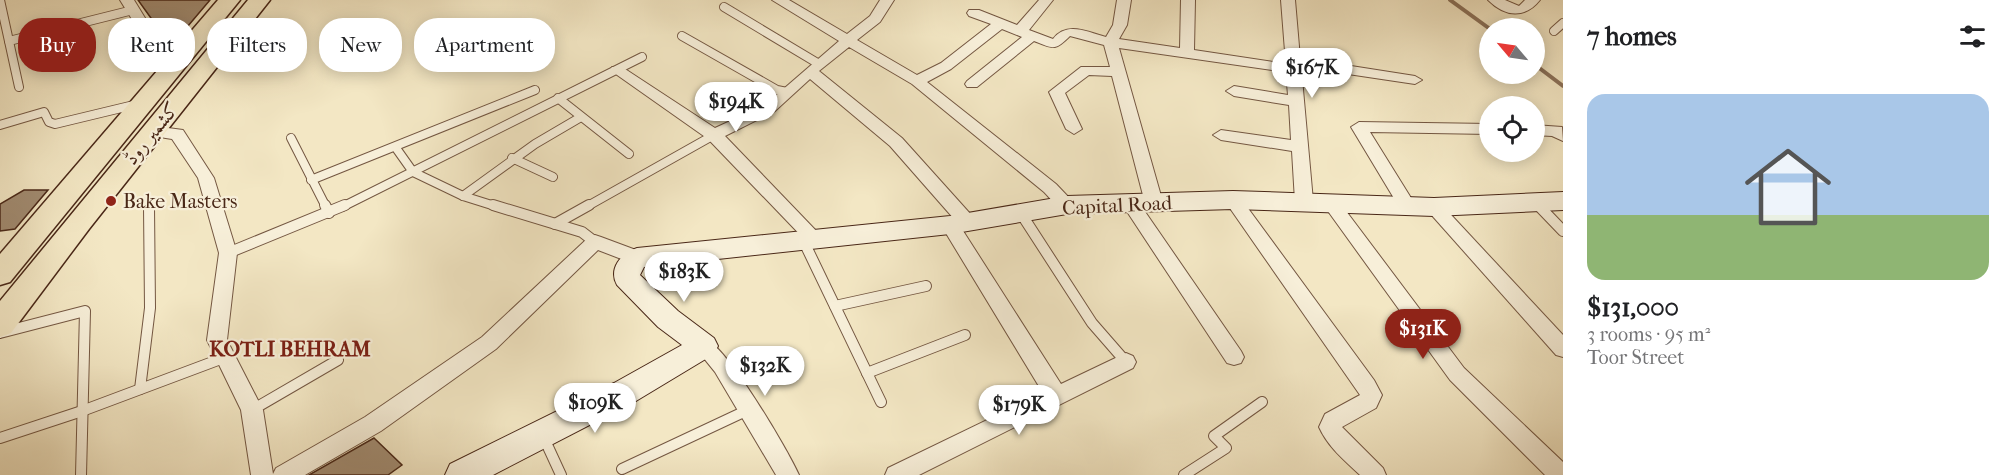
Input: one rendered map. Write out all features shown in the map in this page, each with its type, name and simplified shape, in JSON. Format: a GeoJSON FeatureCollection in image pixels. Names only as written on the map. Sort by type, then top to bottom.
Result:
{"type":"FeatureCollection","features":[{"type":"Feature","properties":{"kind":"main road","name":"کشمیر روڈ"},"geometry":{"type":"LineString","coordinates":[[195,41],[223,7]]}},
{"type":"Feature","properties":{"kind":"main road"},"geometry":{"type":"LineString","coordinates":[[223,7],[253,7]]}},
{"type":"Feature","properties":{"kind":"main road","name":"کشمیر روڈ"},"geometry":{"type":"LineString","coordinates":[[0,324],[253,7]]}},
{"type":"Feature","properties":{"kind":"main road","name":"کشمیر روڈ"},"geometry":{"type":"LineString","coordinates":[[0,274],[169,72]]}},
{"type":"Feature","properties":{"kind":"street"},"geometry":{"type":"LineString","coordinates":[[779,0],[917,81],[1050,188],[1067,205]]}},
{"type":"Feature","properties":{"kind":"street"},"geometry":{"type":"LineString","coordinates":[[714,135],[770,108],[815,68],[876,20],[885,4],[867,0]]}},
{"type":"Feature","properties":{"kind":"street"},"geometry":{"type":"LineString","coordinates":[[972,84],[1026,33],[1046,0]]}},
{"type":"Feature","properties":{"kind":"street"},"geometry":{"type":"LineString","coordinates":[[1124,0],[1120,25],[1110,42],[1118,72],[1143,204],[1234,357]]}},
{"type":"Feature","properties":{"kind":"street"},"geometry":{"type":"LineString","coordinates":[[1187,52],[1188,0]]}},
{"type":"Feature","properties":{"kind":"street"},"geometry":{"type":"LineString","coordinates":[[1288,0],[1304,201]]}},
{"type":"Feature","properties":{"kind":"street"},"geometry":{"type":"LineString","coordinates":[[1495,0],[1511,9],[1522,10],[1533,0]]}},
{"type":"Feature","properties":{"kind":"street"},"geometry":{"type":"LineString","coordinates":[[130,5],[138,18]]}},
{"type":"Feature","properties":{"kind":"street"},"geometry":{"type":"LineString","coordinates":[[974,12],[1053,44],[1069,32],[1110,42],[1415,80]]}},
{"type":"Feature","properties":{"kind":"street"},"geometry":{"type":"LineString","coordinates":[[917,81],[946,66],[1001,23]]}},
{"type":"Feature","properties":{"kind":"street"},"geometry":{"type":"LineString","coordinates":[[815,68],[896,142],[959,224],[1056,395]]}},
{"type":"Feature","properties":{"kind":"street"},"geometry":{"type":"LineString","coordinates":[[617,70],[714,135],[810,241]]}},
{"type":"Feature","properties":{"kind":"street"},"geometry":{"type":"LineString","coordinates":[[1074,129],[1057,92],[1086,70],[1118,72]]}},
{"type":"Feature","properties":{"kind":"street"},"geometry":{"type":"LineString","coordinates":[[1234,91],[1296,101]]}},
{"type":"Feature","properties":{"kind":"street"},"geometry":{"type":"LineString","coordinates":[[1407,206],[1359,127],[1479,129]]}},
{"type":"Feature","properties":{"kind":"street"},"geometry":{"type":"LineString","coordinates":[[1545,130],[1556,130],[1563,136]]}},
{"type":"Feature","properties":{"kind":"street"},"geometry":{"type":"LineString","coordinates":[[153,131],[177,134],[206,178],[228,253],[217,340],[252,410],[262,475]]}},
{"type":"Feature","properties":{"kind":"street"},"geometry":{"type":"LineString","coordinates":[[1221,135],[1300,147]]}},
{"type":"Feature","properties":{"kind":"street"},"geometry":{"type":"LineString","coordinates":[[1233,200],[1367,386],[1371,395],[1368,402],[1333,421],[1330,427],[1336,437],[1375,475]]}},
{"type":"Feature","properties":{"kind":"street","name":"Capital Road"},"geometry":{"type":"LineString","coordinates":[[637,258],[959,224],[1022,215],[1067,205],[1233,200],[1434,207],[1563,201]]}},
{"type":"Feature","properties":{"kind":"street"},"geometry":{"type":"LineString","coordinates":[[1332,203],[1457,374],[1561,475]]}},
{"type":"Feature","properties":{"kind":"street"},"geometry":{"type":"LineString","coordinates":[[1434,207],[1563,349]]}},
{"type":"Feature","properties":{"kind":"street"},"geometry":{"type":"LineString","coordinates":[[284,475],[372,424],[489,343],[595,242],[637,258],[627,269],[626,278],[668,319],[704,346],[722,366],[788,475]]}},
{"type":"Feature","properties":{"kind":"street"},"geometry":{"type":"LineString","coordinates":[[461,475],[625,392],[704,346]]}},
{"type":"Feature","properties":{"kind":"street"},"geometry":{"type":"LineString","coordinates":[[896,475],[1126,362]]}},
{"type":"Feature","properties":{"kind":"lane"},"geometry":{"type":"LineString","coordinates":[[0,0],[19,87]]}},
{"type":"Feature","properties":{"kind":"lane"},"geometry":{"type":"LineString","coordinates":[[0,46],[130,5]]}},
{"type":"Feature","properties":{"kind":"lane"},"geometry":{"type":"LineString","coordinates":[[724,7],[815,68]]}},
{"type":"Feature","properties":{"kind":"lane"},"geometry":{"type":"LineString","coordinates":[[1554,31],[1563,23]]}},
{"type":"Feature","properties":{"kind":"lane"},"geometry":{"type":"LineString","coordinates":[[682,36],[777,90],[787,92]]}},
{"type":"Feature","properties":{"kind":"lane"},"geometry":{"type":"LineString","coordinates":[[228,253],[329,213],[642,57]]}},
{"type":"Feature","properties":{"kind":"lane"},"geometry":{"type":"LineString","coordinates":[[311,180],[396,148],[536,90]]}},
{"type":"Feature","properties":{"kind":"lane"},"geometry":{"type":"LineString","coordinates":[[558,98],[629,154]]}},
{"type":"Feature","properties":{"kind":"lane"},"geometry":{"type":"LineString","coordinates":[[0,125],[45,112],[49,122],[55,124],[143,103]]}},
{"type":"Feature","properties":{"kind":"lane"},"geometry":{"type":"LineString","coordinates":[[464,196],[512,158],[552,132],[581,117]]}},
{"type":"Feature","properties":{"kind":"lane"},"geometry":{"type":"LineString","coordinates":[[555,224],[714,135]]}},
{"type":"Feature","properties":{"kind":"lane"},"geometry":{"type":"LineString","coordinates":[[291,138],[329,213]]}},
{"type":"Feature","properties":{"kind":"lane"},"geometry":{"type":"LineString","coordinates":[[396,148],[413,172],[464,196],[582,232],[595,242]]}},
{"type":"Feature","properties":{"kind":"lane"},"geometry":{"type":"LineString","coordinates":[[512,158],[553,177]]}},
{"type":"Feature","properties":{"kind":"lane"},"geometry":{"type":"LineString","coordinates":[[1536,203],[1563,231]]}},
{"type":"Feature","properties":{"kind":"lane"},"geometry":{"type":"LineString","coordinates":[[140,389],[150,308],[148,207]]}},
{"type":"Feature","properties":{"kind":"lane"},"geometry":{"type":"LineString","coordinates":[[1022,215],[1092,323],[1126,362]]}},
{"type":"Feature","properties":{"kind":"lane"},"geometry":{"type":"LineString","coordinates":[[810,241],[835,306],[881,402]]}},
{"type":"Feature","properties":{"kind":"lane"},"geometry":{"type":"LineString","coordinates":[[835,306],[926,286]]}},
{"type":"Feature","properties":{"kind":"lane"},"geometry":{"type":"LineString","coordinates":[[0,333],[85,311],[81,475]]}},
{"type":"Feature","properties":{"kind":"lane"},"geometry":{"type":"LineString","coordinates":[[867,373],[965,335]]}},
{"type":"Feature","properties":{"kind":"lane"},"geometry":{"type":"LineString","coordinates":[[0,438],[82,411],[226,357]]}},
{"type":"Feature","properties":{"kind":"lane"},"geometry":{"type":"LineString","coordinates":[[252,410],[338,360]]}},
{"type":"Feature","properties":{"kind":"lane"},"geometry":{"type":"LineString","coordinates":[[1184,475],[1226,448],[1214,436],[1262,402]]}},
{"type":"Feature","properties":{"kind":"lane"},"geometry":{"type":"LineString","coordinates":[[622,469],[750,409]]}},
{"type":"Feature","properties":{"kind":"lane"},"geometry":{"type":"LineString","coordinates":[[542,434],[561,475]]}},
{"type":"Feature","properties":{"kind":"building"},"geometry":{"type":"Polygon","coordinates":[[[138,0],[210,0],[195,18],[151,18],[138,0]]]}},
{"type":"Feature","properties":{"kind":"building"},"geometry":{"type":"Polygon","coordinates":[[[24,190],[48,190],[15,229],[0,231],[0,204],[24,190]]]}},
{"type":"Feature","properties":{"kind":"building"},"geometry":{"type":"Polygon","coordinates":[[[374,438],[402,465],[388,475],[309,475],[374,438]]]}},
{"type":"Feature","properties":{"kind":"waterway"},"geometry":{"type":"LineString","coordinates":[[1450,0],[1479,21]]}},
{"type":"Feature","properties":{"kind":"waterway"},"geometry":{"type":"LineString","coordinates":[[1545,72],[1563,86]]}},
{"type":"Feature","properties":{"kind":"place","name":"Bake Masters"},"geometry":{"type":"Point","coordinates":[111,201]}},
{"type":"Feature","properties":{"kind":"district","name":"KOTLI BEHRAM"},"geometry":{"type":"Point","coordinates":[290,349]}}]}
